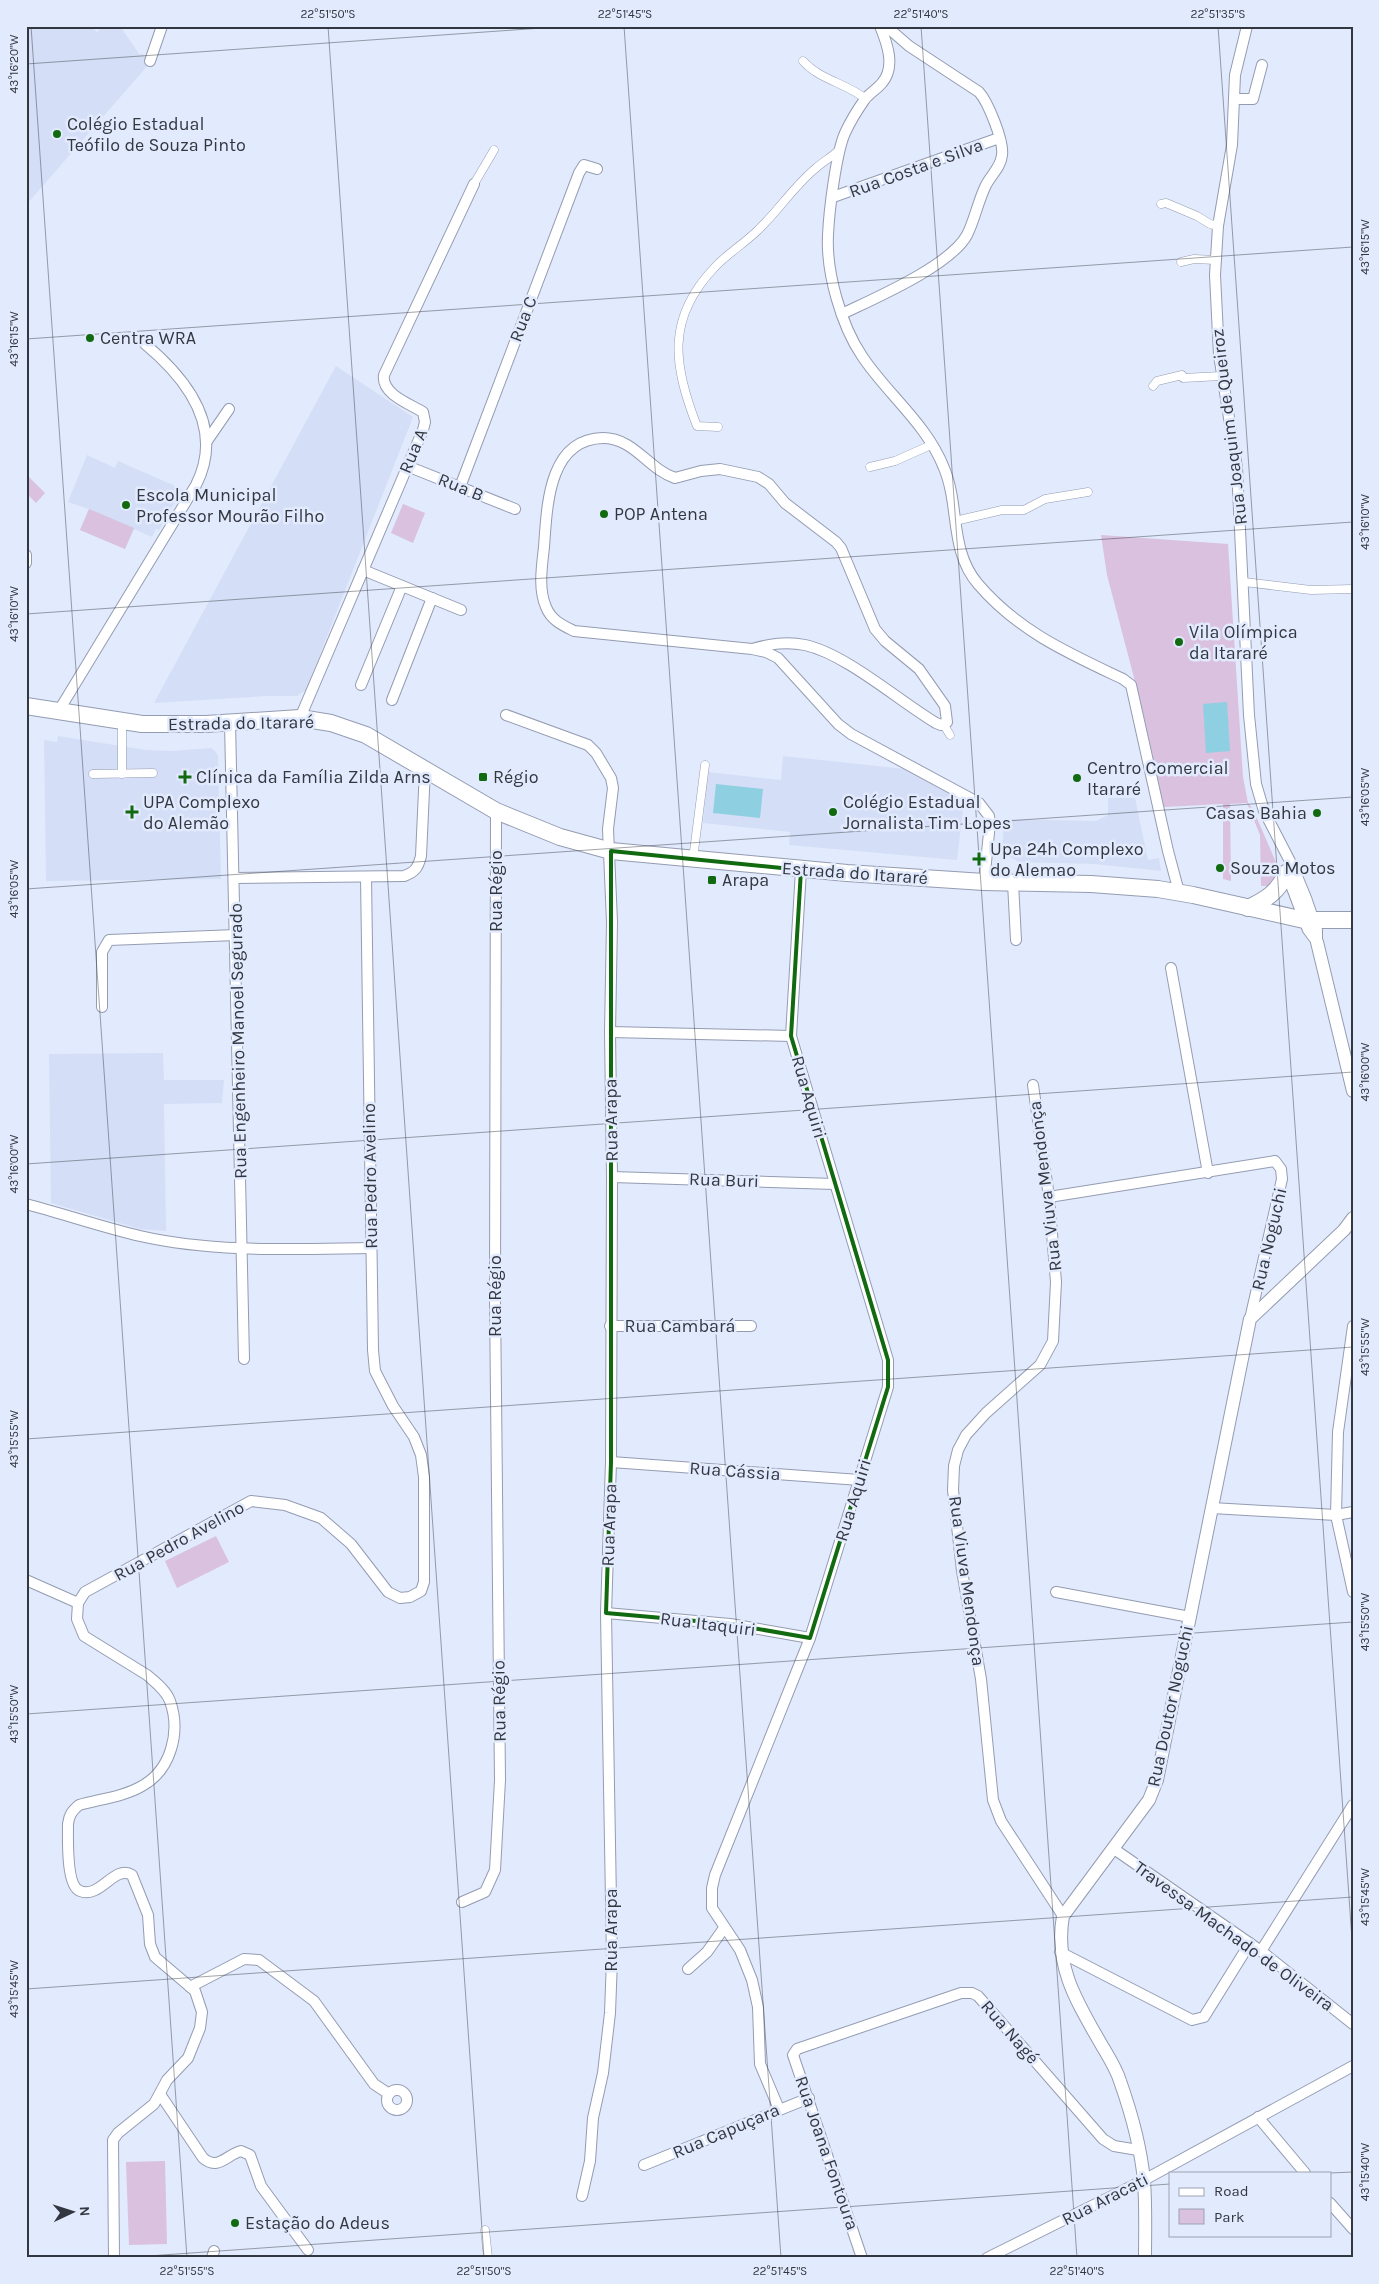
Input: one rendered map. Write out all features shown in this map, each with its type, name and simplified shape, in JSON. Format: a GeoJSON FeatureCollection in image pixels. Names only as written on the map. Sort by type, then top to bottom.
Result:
{"type":"FeatureCollection","features":[{"type":"Feature","properties":{"kind":"main road","name":"Estrada do Itararé"},"geometry":{"type":"LineString","coordinates":[[26,706],[122,723],[174,725],[300,718],[331,723],[366,735],[496,811],[560,837],[611,851],[801,870],[984,882],[1091,884],[1179,892],[1309,920],[1353,920]]}},
{"type":"Feature","properties":{"kind":"main road"},"geometry":{"type":"LineString","coordinates":[[1248,908],[1261,902],[1274,892],[1282,883],[1286,873]]}},
{"type":"Feature","properties":{"kind":"street"},"geometry":{"type":"LineString","coordinates":[[150,61],[162,26]]}},
{"type":"Feature","properties":{"kind":"street"},"geometry":{"type":"LineString","coordinates":[[880,26],[885,38],[890,64],[886,77],[866,99],[845,134],[840,149],[833,197],[828,236],[832,278],[842,314],[862,356],[919,426],[944,467],[955,521],[957,544],[961,558],[976,583],[1006,612],[1037,636],[1123,679],[1131,685],[1179,892]]}},
{"type":"Feature","properties":{"kind":"street"},"geometry":{"type":"LineString","coordinates":[[842,314],[915,276],[945,257],[960,243],[970,227],[987,182],[1000,164],[1003,154],[987,102],[979,92],[909,46],[886,26]]}},
{"type":"Feature","properties":{"kind":"street","name":"Rua Joaquim de Queiroz"},"geometry":{"type":"LineString","coordinates":[[1247,26],[1238,61],[1232,145],[1218,226],[1216,260],[1217,331],[1221,376],[1229,410],[1237,468],[1250,736],[1256,784],[1264,811],[1294,869],[1309,920]]}},
{"type":"Feature","properties":{"kind":"street"},"geometry":{"type":"LineString","coordinates":[[802,61],[816,74],[852,89],[866,99]]}},
{"type":"Feature","properties":{"kind":"street"},"geometry":{"type":"LineString","coordinates":[[1234,99],[1253,99],[1262,65]]}},
{"type":"Feature","properties":{"kind":"street","name":"Rua Costa e Silva"},"geometry":{"type":"LineString","coordinates":[[833,197],[999,138]]}},
{"type":"Feature","properties":{"kind":"street"},"geometry":{"type":"LineString","coordinates":[[718,427],[697,426],[683,390],[680,373],[679,342],[681,326],[690,300],[715,266],[758,231],[816,168],[840,149]]}},
{"type":"Feature","properties":{"kind":"street","name":"Rua A"},"geometry":{"type":"LineString","coordinates":[[300,718],[423,430],[425,418],[423,412],[387,390],[383,382],[384,375],[474,184],[494,150]]}},
{"type":"Feature","properties":{"kind":"street","name":"Rua C"},"geometry":{"type":"LineString","coordinates":[[460,487],[579,173],[584,165],[597,170]]}},
{"type":"Feature","properties":{"kind":"street"},"geometry":{"type":"LineString","coordinates":[[1161,204],[1166,203],[1218,226]]}},
{"type":"Feature","properties":{"kind":"street"},"geometry":{"type":"LineString","coordinates":[[1181,262],[1194,259],[1216,260]]}},
{"type":"Feature","properties":{"kind":"street"},"geometry":{"type":"LineString","coordinates":[[58,712],[196,484],[206,457],[206,441],[199,410],[191,393],[162,358],[145,344]]}},
{"type":"Feature","properties":{"kind":"street"},"geometry":{"type":"LineString","coordinates":[[1152,386],[1157,381],[1182,375],[1182,378],[1221,376]]}},
{"type":"Feature","properties":{"kind":"street"},"geometry":{"type":"LineString","coordinates":[[206,441],[230,409]]}},
{"type":"Feature","properties":{"kind":"street"},"geometry":{"type":"LineString","coordinates":[[944,725],[947,718],[945,706],[919,669],[885,641],[874,629],[841,548],[828,535],[784,503],[764,480],[720,469],[701,471],[675,478],[630,446],[614,440],[596,438],[573,448],[555,472],[547,508],[542,594],[550,616],[574,631],[752,649],[766,652],[778,658],[838,724],[851,734],[979,803],[989,816],[990,823],[984,882]]}},
{"type":"Feature","properties":{"kind":"street"},"geometry":{"type":"LineString","coordinates":[[870,467],[895,461],[931,445]]}},
{"type":"Feature","properties":{"kind":"street","name":"Rua B"},"geometry":{"type":"LineString","coordinates":[[407,466],[515,509]]}},
{"type":"Feature","properties":{"kind":"street"},"geometry":{"type":"LineString","coordinates":[[955,521],[1002,510],[1024,510],[1045,499],[1088,492]]}},
{"type":"Feature","properties":{"kind":"street"},"geometry":{"type":"LineString","coordinates":[[26,554],[26,563]]}},
{"type":"Feature","properties":{"kind":"street"},"geometry":{"type":"LineString","coordinates":[[362,570],[461,610]]}},
{"type":"Feature","properties":{"kind":"street"},"geometry":{"type":"LineString","coordinates":[[1244,582],[1311,590],[1353,589]]}},
{"type":"Feature","properties":{"kind":"street"},"geometry":{"type":"LineString","coordinates":[[361,685],[402,586]]}},
{"type":"Feature","properties":{"kind":"street"},"geometry":{"type":"LineString","coordinates":[[392,700],[432,598]]}},
{"type":"Feature","properties":{"kind":"street"},"geometry":{"type":"LineString","coordinates":[[752,649],[772,644],[787,643],[806,646],[824,652],[864,675],[936,724],[944,725]]}},
{"type":"Feature","properties":{"kind":"street","name":"Rua Arapa"},"geometry":{"type":"LineString","coordinates":[[506,715],[588,745],[596,753],[612,783],[608,829],[611,851],[611,1462],[606,1613],[612,1959],[610,2013],[603,2073],[593,2118],[589,2167],[582,2196]]}},
{"type":"Feature","properties":{"kind":"street","name":"Rua Engenheiro Manoel Segurado"},"geometry":{"type":"LineString","coordinates":[[230,722],[235,878],[244,1359]]}},
{"type":"Feature","properties":{"kind":"street"},"geometry":{"type":"LineString","coordinates":[[122,723],[122,774]]}},
{"type":"Feature","properties":{"kind":"street"},"geometry":{"type":"LineString","coordinates":[[944,725],[950,735]]}},
{"type":"Feature","properties":{"kind":"street"},"geometry":{"type":"LineString","coordinates":[[693,859],[705,765]]}},
{"type":"Feature","properties":{"kind":"street"},"geometry":{"type":"LineString","coordinates":[[235,878],[404,876],[418,867],[421,856],[425,770]]}},
{"type":"Feature","properties":{"kind":"street"},"geometry":{"type":"LineString","coordinates":[[93,774],[153,774]]}},
{"type":"Feature","properties":{"kind":"street","name":"Rua Régio"},"geometry":{"type":"LineString","coordinates":[[462,1902],[485,1892],[495,1870],[500,1780],[495,1308],[496,811]]}},
{"type":"Feature","properties":{"kind":"street","name":"Rua Joaquim de Queiroz"},"geometry":{"type":"LineString","coordinates":[[1286,854],[1286,873],[1309,920]]}},
{"type":"Feature","properties":{"kind":"street","name":"Rua Aquiri"},"geometry":{"type":"LineString","coordinates":[[779,2109],[760,2064],[758,2008],[752,1980],[740,1950],[712,1908],[712,1888],[715,1875],[810,1638],[888,1386],[888,1360],[791,1036],[801,870]]}},
{"type":"Feature","properties":{"kind":"street","name":"Rua Pedro Avelino"},"geometry":{"type":"LineString","coordinates":[[78,1603],[85,1592],[251,1501],[285,1504],[320,1518],[339,1532],[357,1551],[388,1592],[400,1598],[410,1597],[421,1591],[426,1574],[424,1477],[420,1455],[414,1437],[393,1406],[375,1371],[370,1248],[366,877]]}},
{"type":"Feature","properties":{"kind":"street"},"geometry":{"type":"LineString","coordinates":[[1013,883],[1016,940]]}},
{"type":"Feature","properties":{"kind":"street"},"geometry":{"type":"LineString","coordinates":[[1309,920],[1318,942],[1353,1092]]}},
{"type":"Feature","properties":{"kind":"street"},"geometry":{"type":"LineString","coordinates":[[102,1007],[102,952],[109,940],[236,935]]}},
{"type":"Feature","properties":{"kind":"street"},"geometry":{"type":"LineString","coordinates":[[1049,1197],[1208,1173],[1171,968]]}},
{"type":"Feature","properties":{"kind":"street"},"geometry":{"type":"LineString","coordinates":[[610,1032],[791,1036]]}},
{"type":"Feature","properties":{"kind":"street","name":"Rua Viuva Mendonça"},"geometry":{"type":"LineString","coordinates":[[1033,1085],[1049,1197],[1056,1282],[1053,1341],[1040,1366],[986,1413],[966,1435],[958,1450],[954,1466],[953,1490],[962,1571],[981,1679],[993,1800],[1001,1821],[1063,1916]]}},
{"type":"Feature","properties":{"kind":"street","name":"Rua Noguchi"},"geometry":{"type":"LineString","coordinates":[[1208,1173],[1275,1161],[1281,1169],[1282,1179],[1250,1319]]}},
{"type":"Feature","properties":{"kind":"street","name":"Rua Buri"},"geometry":{"type":"LineString","coordinates":[[612,1177],[835,1184]]}},
{"type":"Feature","properties":{"kind":"street"},"geometry":{"type":"LineString","coordinates":[[26,1204],[140,1236],[242,1249],[370,1248]]}},
{"type":"Feature","properties":{"kind":"street"},"geometry":{"type":"LineString","coordinates":[[1250,1319],[1344,1230],[1353,1218]]}},
{"type":"Feature","properties":{"kind":"street","name":"Rua Doutor Noguchi"},"geometry":{"type":"LineString","coordinates":[[1063,1916],[1114,1849],[1154,1790],[1250,1319]]}},
{"type":"Feature","properties":{"kind":"street","name":"Rua Cambará"},"geometry":{"type":"LineString","coordinates":[[610,1326],[751,1326]]}},
{"type":"Feature","properties":{"kind":"street"},"geometry":{"type":"LineString","coordinates":[[1353,1326],[1338,1432],[1336,1515],[1353,1592]]}},
{"type":"Feature","properties":{"kind":"street","name":"Rua Cássia"},"geometry":{"type":"LineString","coordinates":[[611,1462],[860,1480]]}},
{"type":"Feature","properties":{"kind":"street"},"geometry":{"type":"LineString","coordinates":[[1212,1508],[1336,1515],[1353,1512]]}},
{"type":"Feature","properties":{"kind":"street"},"geometry":{"type":"LineString","coordinates":[[26,1580],[78,1603],[76,1619],[84,1636],[147,1674],[156,1682],[170,1701],[174,1726],[171,1753],[156,1777],[143,1786],[126,1793],[79,1805],[69,1816],[70,1877],[73,1886],[80,1891],[91,1892],[102,1887],[120,1873],[127,1872],[132,1875],[148,1915],[150,1944],[155,1957],[195,1991],[202,2012],[200,2028],[188,2058],[167,2080],[154,2104],[118,2132],[113,2140],[114,2258]]}},
{"type":"Feature","properties":{"kind":"street"},"geometry":{"type":"LineString","coordinates":[[1056,1592],[1190,1616]]}},
{"type":"Feature","properties":{"kind":"street","name":"Rua Itaquiri"},"geometry":{"type":"LineString","coordinates":[[606,1613],[730,1624],[810,1638]]}},
{"type":"Feature","properties":{"kind":"street"},"geometry":{"type":"LineString","coordinates":[[1261,1951],[1353,1805]]}},
{"type":"Feature","properties":{"kind":"street","name":"Travessa Machado de Oliveira"},"geometry":{"type":"LineString","coordinates":[[1114,1849],[1261,1951],[1353,2024]]}},
{"type":"Feature","properties":{"kind":"street"},"geometry":{"type":"LineString","coordinates":[[1063,1916],[1060,1952],[1067,1976],[1085,2017],[1119,2078],[1131,2113],[1144,2180],[1145,2258]]}},
{"type":"Feature","properties":{"kind":"street"},"geometry":{"type":"LineString","coordinates":[[688,1969],[707,1952],[724,1928]]}},
{"type":"Feature","properties":{"kind":"street"},"geometry":{"type":"LineString","coordinates":[[1060,1952],[1192,2020],[1196,2020],[1204,2017],[1250,1943]]}},
{"type":"Feature","properties":{"kind":"street"},"geometry":{"type":"LineString","coordinates":[[190,1987],[244,1959],[259,1960],[314,2002],[374,2084],[388,2094]]}},
{"type":"Feature","properties":{"kind":"street","name":"Rua Nagé"},"geometry":{"type":"LineString","coordinates":[[797,2049],[961,1993],[972,1993],[978,1996],[1103,2139],[1114,2146],[1138,2150]]}},
{"type":"Feature","properties":{"kind":"street","name":"Rua Joana Fontoura"},"geometry":{"type":"LineString","coordinates":[[797,2049],[793,2056],[809,2098],[862,2258]]}},
{"type":"Feature","properties":{"kind":"street","name":"Rua Aracati"},"geometry":{"type":"LineString","coordinates":[[987,2258],[1144,2180],[1353,2066]]}},
{"type":"Feature","properties":{"kind":"street"},"geometry":{"type":"LineString","coordinates":[[160,2094],[203,2158],[208,2162],[221,2163],[241,2151],[250,2155],[261,2186],[308,2250]]}},
{"type":"Feature","properties":{"kind":"street","name":"Rua Capuçara"},"geometry":{"type":"LineString","coordinates":[[644,2165],[809,2098]]}},
{"type":"Feature","properties":{"kind":"street"},"geometry":{"type":"LineString","coordinates":[[1258,2117],[1304,2172]]}},
{"type":"Feature","properties":{"kind":"street"},"geometry":{"type":"LineString","coordinates":[[1332,2205],[1353,2230]]}},
{"type":"Feature","properties":{"kind":"street"},"geometry":{"type":"LineString","coordinates":[[485,2230],[488,2258]]}},
{"type":"Feature","properties":{"kind":"highlighted area"},"geometry":{"type":"Polygon","coordinates":[[[611,851],[801,870],[791,1036],[888,1360],[888,1387],[810,1638],[730,1624],[606,1613],[611,1462],[611,851]]]}},
{"type":"Feature","properties":{"kind":"shaded area","name":"Colégio Estadual Teófilo de Souza Pinto"},"geometry":{"type":"Polygon","coordinates":[[[32,26],[91,26],[97,32],[103,26],[120,26],[140,55],[142,53],[149,64],[26,205],[26,31],[32,26]]]}},
{"type":"Feature","properties":{"kind":"shaded area"},"geometry":{"type":"Polygon","coordinates":[[[336,366],[413,417],[306,690],[297,696],[266,696],[154,703],[336,366]]]}},
{"type":"Feature","properties":{"kind":"shaded area","name":"Escola Municipal Professor Mourão Filho"},"geometry":{"type":"Polygon","coordinates":[[[87,455],[115,468],[118,461],[182,489],[159,530],[156,529],[152,537],[134,529],[125,549],[80,530],[89,509],[68,502],[87,455]]]}},
{"type":"Feature","properties":{"kind":"shaded area","name":"UPA Complexo do Alemão"},"geometry":{"type":"Polygon","coordinates":[[[58,736],[146,750],[171,751],[211,748],[215,751],[218,756],[221,879],[46,881],[44,740],[57,742],[58,736]]]}},
{"type":"Feature","properties":{"kind":"shaded area","name":"Colégio Estadual Jornalista Tim Lopes"},"geometry":{"type":"Polygon","coordinates":[[[783,756],[905,769],[964,801],[957,860],[789,845],[790,832],[703,823],[708,772],[781,780],[783,756]]]}},
{"type":"Feature","properties":{"kind":"shaded area"},"geometry":{"type":"Polygon","coordinates":[[[1108,798],[1135,798],[1148,860],[1159,858],[1161,871],[1095,864],[1018,862],[1002,851],[1004,819],[1096,821],[1108,815],[1108,798]]]}},
{"type":"Feature","properties":{"kind":"shaded area"},"geometry":{"type":"Polygon","coordinates":[[[163,1053],[164,1080],[224,1080],[222,1103],[164,1104],[166,1231],[140,1229],[51,1203],[49,1054],[163,1053]]]}},
{"type":"Feature","properties":{"kind":"green space"},"geometry":{"type":"Polygon","coordinates":[[[26,474],[45,493],[36,503],[26,493],[26,474]]]}},
{"type":"Feature","properties":{"kind":"green space"},"geometry":{"type":"Polygon","coordinates":[[[403,504],[425,513],[413,543],[391,533],[403,504]]]}},
{"type":"Feature","properties":{"kind":"green space"},"geometry":{"type":"Polygon","coordinates":[[[89,509],[134,528],[125,549],[80,530],[89,509]]]}},
{"type":"Feature","properties":{"kind":"green space","name":"Vila Olímpica da Itararé"},"geometry":{"type":"Polygon","coordinates":[[[1101,535],[1228,544],[1243,777],[1248,803],[1253,809],[1278,867],[1277,875],[1269,886],[1261,886],[1260,835],[1247,803],[1230,804],[1231,881],[1223,879],[1223,804],[1164,807],[1142,708],[1107,575],[1101,535]]]}},
{"type":"Feature","properties":{"kind":"green space"},"geometry":{"type":"Polygon","coordinates":[[[216,1536],[229,1562],[177,1588],[165,1561],[216,1536]]]}},
{"type":"Feature","properties":{"kind":"green space"},"geometry":{"type":"Polygon","coordinates":[[[165,2161],[167,2244],[129,2245],[126,2162],[165,2161]]]}},
{"type":"Feature","properties":{"kind":"water"},"geometry":{"type":"Polygon","coordinates":[[[1227,702],[1230,751],[1206,753],[1203,704],[1227,702]]]}},
{"type":"Feature","properties":{"kind":"water"},"geometry":{"type":"Polygon","coordinates":[[[716,784],[763,789],[760,818],[713,813],[716,784]]]}},
{"type":"Feature","properties":{"kind":"place","name":"Colégio Estadual Teófilo de Souza Pinto"},"geometry":{"type":"Point","coordinates":[57,134]}},
{"type":"Feature","properties":{"kind":"place","name":"Centra WRA"},"geometry":{"type":"Point","coordinates":[90,338]}},
{"type":"Feature","properties":{"kind":"place","name":"Escola Municipal Professor Mourão Filho"},"geometry":{"type":"Point","coordinates":[126,505]}},
{"type":"Feature","properties":{"kind":"place","name":"POP Antena"},"geometry":{"type":"Point","coordinates":[604,514]}},
{"type":"Feature","properties":{"kind":"place","name":"Vila Olímpica da Itararé"},"geometry":{"type":"Point","coordinates":[1179,642]}},
{"type":"Feature","properties":{"kind":"place","name":"Clínica da Família Zilda Arns"},"geometry":{"type":"Point","coordinates":[185,777]}},
{"type":"Feature","properties":{"kind":"place","name":"Régio"},"geometry":{"type":"Point","coordinates":[483,777]}},
{"type":"Feature","properties":{"kind":"place","name":"Centro Comercial Itararé"},"geometry":{"type":"Point","coordinates":[1077,778]}},
{"type":"Feature","properties":{"kind":"place","name":"UPA Complexo do Alemão"},"geometry":{"type":"Point","coordinates":[132,812]}},
{"type":"Feature","properties":{"kind":"place","name":"Colégio Estadual Jornalista Tim Lopes"},"geometry":{"type":"Point","coordinates":[833,812]}},
{"type":"Feature","properties":{"kind":"place","name":"Casas Bahia"},"geometry":{"type":"Point","coordinates":[1317,813]}},
{"type":"Feature","properties":{"kind":"place","name":"Upa 24h Complexo do Alemao"},"geometry":{"type":"Point","coordinates":[979,859]}},
{"type":"Feature","properties":{"kind":"place","name":"Souza Motos"},"geometry":{"type":"Point","coordinates":[1220,868]}},
{"type":"Feature","properties":{"kind":"place","name":"Arapa"},"geometry":{"type":"Point","coordinates":[712,880]}},
{"type":"Feature","properties":{"kind":"place","name":"Estação do Adeus"},"geometry":{"type":"Point","coordinates":[235,2223]}}]}
